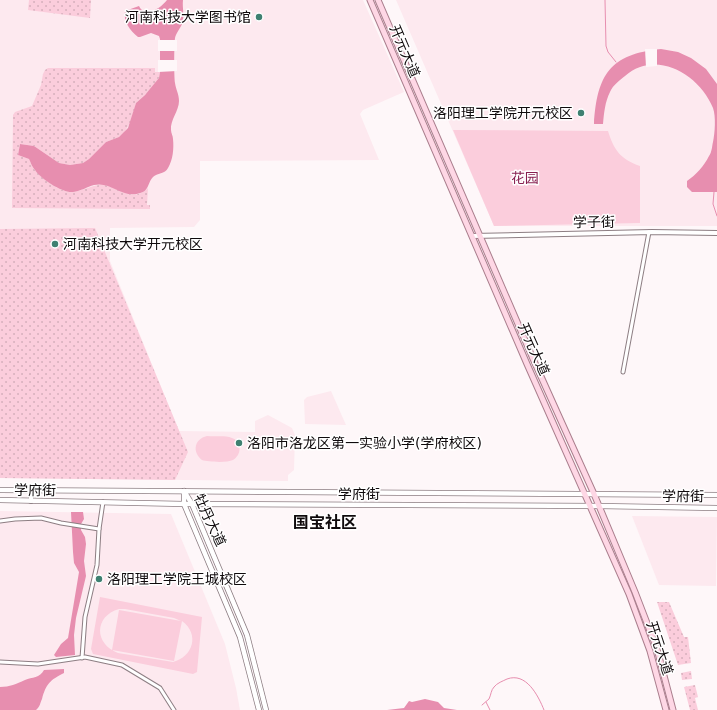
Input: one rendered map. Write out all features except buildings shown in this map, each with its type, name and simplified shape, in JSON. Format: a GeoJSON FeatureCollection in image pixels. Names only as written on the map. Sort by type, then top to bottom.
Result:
{"type":"FeatureCollection","features":[{"type":"Feature","properties":{"kind":"main road","name":"开元大道"},"geometry":{"type":"LineString","coordinates":[[370,0],[472,237],[629,594],[648,644],[666,710]]}},
{"type":"Feature","properties":{"kind":"main road","name":"开元大道"},"geometry":{"type":"LineString","coordinates":[[378,0],[534,361],[636,592],[657,649],[673,710]]}},
{"type":"Feature","properties":{"kind":"main road","name":"学府街"},"geometry":{"type":"LineString","coordinates":[[0,490],[717,495]]}},
{"type":"Feature","properties":{"kind":"main road","name":"牡丹大道"},"geometry":{"type":"LineString","coordinates":[[184,491],[192,504],[247,635],[266,710]]}},
{"type":"Feature","properties":{"kind":"main road","name":"牡丹大道"},"geometry":{"type":"LineString","coordinates":[[184,491],[184,504],[240,637],[259,710]]}},
{"type":"Feature","properties":{"kind":"main road","name":"学府街"},"geometry":{"type":"LineString","coordinates":[[0,500],[184,504],[717,508]]}},
{"type":"Feature","properties":{"kind":"street"},"geometry":{"type":"LineString","coordinates":[[623,372],[649,233]]}},
{"type":"Feature","properties":{"kind":"street","name":"学子街"},"geometry":{"type":"LineString","coordinates":[[472,237],[717,233]]}},
{"type":"Feature","properties":{"kind":"street"},"geometry":{"type":"LineString","coordinates":[[31,490],[31,500]]}},
{"type":"Feature","properties":{"kind":"street"},"geometry":{"type":"LineString","coordinates":[[82,658],[85,617],[97,565],[99,529],[103,502]]}},
{"type":"Feature","properties":{"kind":"street"},"geometry":{"type":"LineString","coordinates":[[0,521],[41,518],[99,529]]}},
{"type":"Feature","properties":{"kind":"street"},"geometry":{"type":"LineString","coordinates":[[0,662],[38,664],[85,657],[122,665],[160,688],[174,710]]}},
{"type":"Feature","properties":{"kind":"shaded area","name":"河南科技大学开元校区"},"geometry":{"type":"Polygon","coordinates":[[[0,0],[363,0],[404,92],[363,110],[360,114],[379,160],[200,161],[200,220],[194,227],[110,228],[110,261],[179,431],[255,432],[255,421],[268,415],[292,428],[295,435],[294,470],[288,475],[288,481],[0,478],[0,0]]]}},
{"type":"Feature","properties":{"kind":"shaded area"},"geometry":{"type":"Polygon","coordinates":[[[167,0],[183,0],[183,21],[175,38],[175,85],[179,96],[179,105],[171,126],[173,150],[172,158],[167,170],[153,177],[145,191],[136,194],[124,193],[101,185],[94,185],[79,191],[68,192],[52,185],[38,174],[33,168],[29,159],[18,155],[20,144],[34,146],[59,163],[70,165],[83,163],[106,142],[119,137],[128,128],[136,103],[145,95],[159,78],[160,72],[159,36],[151,33],[138,37],[128,26],[125,18],[125,11],[139,6],[145,12],[153,11],[167,0]]]}},
{"type":"Feature","properties":{"kind":"shaded area","name":"洛阳理工学院开元校区"},"geometry":{"type":"Polygon","coordinates":[[[396,0],[717,0],[717,226],[494,226],[396,0]]]}},
{"type":"Feature","properties":{"kind":"shaded area"},"geometry":{"type":"Polygon","coordinates":[[[661,49],[678,52],[691,58],[706,69],[717,84],[717,192],[692,192],[687,187],[687,181],[700,170],[711,153],[715,115],[713,108],[698,85],[675,69],[663,65],[650,65],[637,68],[625,76],[611,89],[604,112],[603,124],[594,124],[599,92],[603,80],[610,70],[618,62],[629,56],[661,49]]]}},
{"type":"Feature","properties":{"kind":"shaded area"},"geometry":{"type":"Polygon","coordinates":[[[331,391],[346,425],[305,424],[304,400],[307,397],[331,391]]]}},
{"type":"Feature","properties":{"kind":"shaded area","name":"洛阳理工学院王城校区"},"geometry":{"type":"Polygon","coordinates":[[[0,511],[171,514],[225,644],[240,710],[0,710],[0,511]]]}},
{"type":"Feature","properties":{"kind":"shaded area"},"geometry":{"type":"Polygon","coordinates":[[[71,512],[83,512],[84,519],[81,524],[81,530],[85,537],[86,544],[84,561],[86,576],[76,618],[74,635],[75,655],[56,657],[54,655],[61,644],[68,638],[79,572],[74,563],[71,512]]]}},
{"type":"Feature","properties":{"kind":"shaded area"},"geometry":{"type":"Polygon","coordinates":[[[632,516],[717,517],[716,586],[659,585],[632,516]]]}},
{"type":"Feature","properties":{"kind":"shaded area"},"geometry":{"type":"Polygon","coordinates":[[[64,669],[64,673],[52,680],[47,686],[36,710],[0,710],[0,687],[10,686],[36,677],[44,670],[64,669]]]}},
{"type":"Feature","properties":{"kind":"shaded area"},"geometry":{"type":"Polygon","coordinates":[[[425,699],[438,702],[444,708],[457,710],[387,710],[404,708],[409,701],[412,702],[425,699]]]}},
{"type":"Feature","properties":{"kind":"green space"},"geometry":{"type":"Polygon","coordinates":[[[29,0],[91,0],[90,18],[28,10],[29,0]]]}},
{"type":"Feature","properties":{"kind":"green space"},"geometry":{"type":"Polygon","coordinates":[[[48,68],[155,68],[155,72],[160,72],[159,78],[154,86],[136,103],[131,121],[124,133],[119,137],[106,142],[83,163],[70,165],[59,163],[34,146],[20,144],[18,155],[29,159],[34,169],[49,183],[66,191],[72,192],[94,186],[105,185],[126,193],[137,194],[148,188],[147,205],[150,205],[150,209],[12,208],[13,115],[15,112],[32,106],[41,85],[43,74],[48,68]]]}},
{"type":"Feature","properties":{"kind":"green space","name":"花园"},"geometry":{"type":"Polygon","coordinates":[[[453,130],[608,131],[615,149],[627,160],[640,166],[640,223],[494,226],[453,130]]]}},
{"type":"Feature","properties":{"kind":"green space"},"geometry":{"type":"Polygon","coordinates":[[[95,228],[188,452],[175,480],[0,478],[0,229],[95,228]]]}},
{"type":"Feature","properties":{"kind":"green space"},"geometry":{"type":"Polygon","coordinates":[[[207,436],[232,438],[238,442],[240,448],[236,458],[226,462],[202,460],[197,453],[196,446],[199,440],[207,436]]]}},
{"type":"Feature","properties":{"kind":"green space"},"geometry":{"type":"Polygon","coordinates":[[[100,597],[202,617],[197,672],[193,674],[93,654],[91,649],[100,597]],[[119,609],[105,618],[101,624],[101,637],[112,650],[119,610],[181,621],[174,618],[119,609]],[[182,621],[174,661],[113,650],[118,653],[173,662],[185,655],[192,644],[191,632],[188,626],[182,621]]]}},
{"type":"Feature","properties":{"kind":"green space"},"geometry":{"type":"Polygon","coordinates":[[[657,602],[669,602],[684,637],[688,637],[691,663],[678,665],[657,602]]]}},
{"type":"Feature","properties":{"kind":"green space"},"geometry":{"type":"Polygon","coordinates":[[[691,671],[692,679],[682,680],[681,673],[691,671]]]}},
{"type":"Feature","properties":{"kind":"green space"},"geometry":{"type":"Polygon","coordinates":[[[695,685],[698,697],[695,698],[698,710],[690,710],[684,687],[695,685]]]}},
{"type":"Feature","properties":{"kind":"pier"},"geometry":{"type":"Polygon","coordinates":[[[158,40],[177,40],[177,51],[158,51],[158,40]]]}},
{"type":"Feature","properties":{"kind":"pier"},"geometry":{"type":"Polygon","coordinates":[[[645,49],[657,49],[657,66],[646,67],[645,49]]]}},
{"type":"Feature","properties":{"kind":"pier"},"geometry":{"type":"Polygon","coordinates":[[[158,60],[177,60],[177,71],[158,72],[158,60]]]}},
{"type":"Feature","properties":{"kind":"waterway"},"geometry":{"type":"LineString","coordinates":[[605,0],[606,46],[608,52],[616,62]]}},
{"type":"Feature","properties":{"kind":"waterway"},"geometry":{"type":"LineString","coordinates":[[714,192],[713,204],[717,216]]}},
{"type":"Feature","properties":{"kind":"waterway"},"geometry":{"type":"LineString","coordinates":[[482,705],[489,699],[495,686],[507,679],[514,678],[520,679],[530,686],[535,692],[544,710]]}},
{"type":"Feature","properties":{"kind":"waterway"},"geometry":{"type":"LineString","coordinates":[[486,702],[490,710]]}},
{"type":"Feature","properties":{"kind":"place","name":"河南科技大学图书馆"},"geometry":{"type":"Point","coordinates":[259,17]}},
{"type":"Feature","properties":{"kind":"place","name":"洛阳理工学院开元校区"},"geometry":{"type":"Point","coordinates":[581,113]}},
{"type":"Feature","properties":{"kind":"place","name":"河南科技大学开元校区"},"geometry":{"type":"Point","coordinates":[55,244]}},
{"type":"Feature","properties":{"kind":"place","name":"洛阳市洛龙区第一实验小学(学府校区)"},"geometry":{"type":"Point","coordinates":[239,443]}},
{"type":"Feature","properties":{"kind":"place","name":"洛阳理工学院王城校区"},"geometry":{"type":"Point","coordinates":[99,579]}},
{"type":"Feature","properties":{"kind":"district","name":"国宝社区"},"geometry":{"type":"Point","coordinates":[325,522]}}]}
